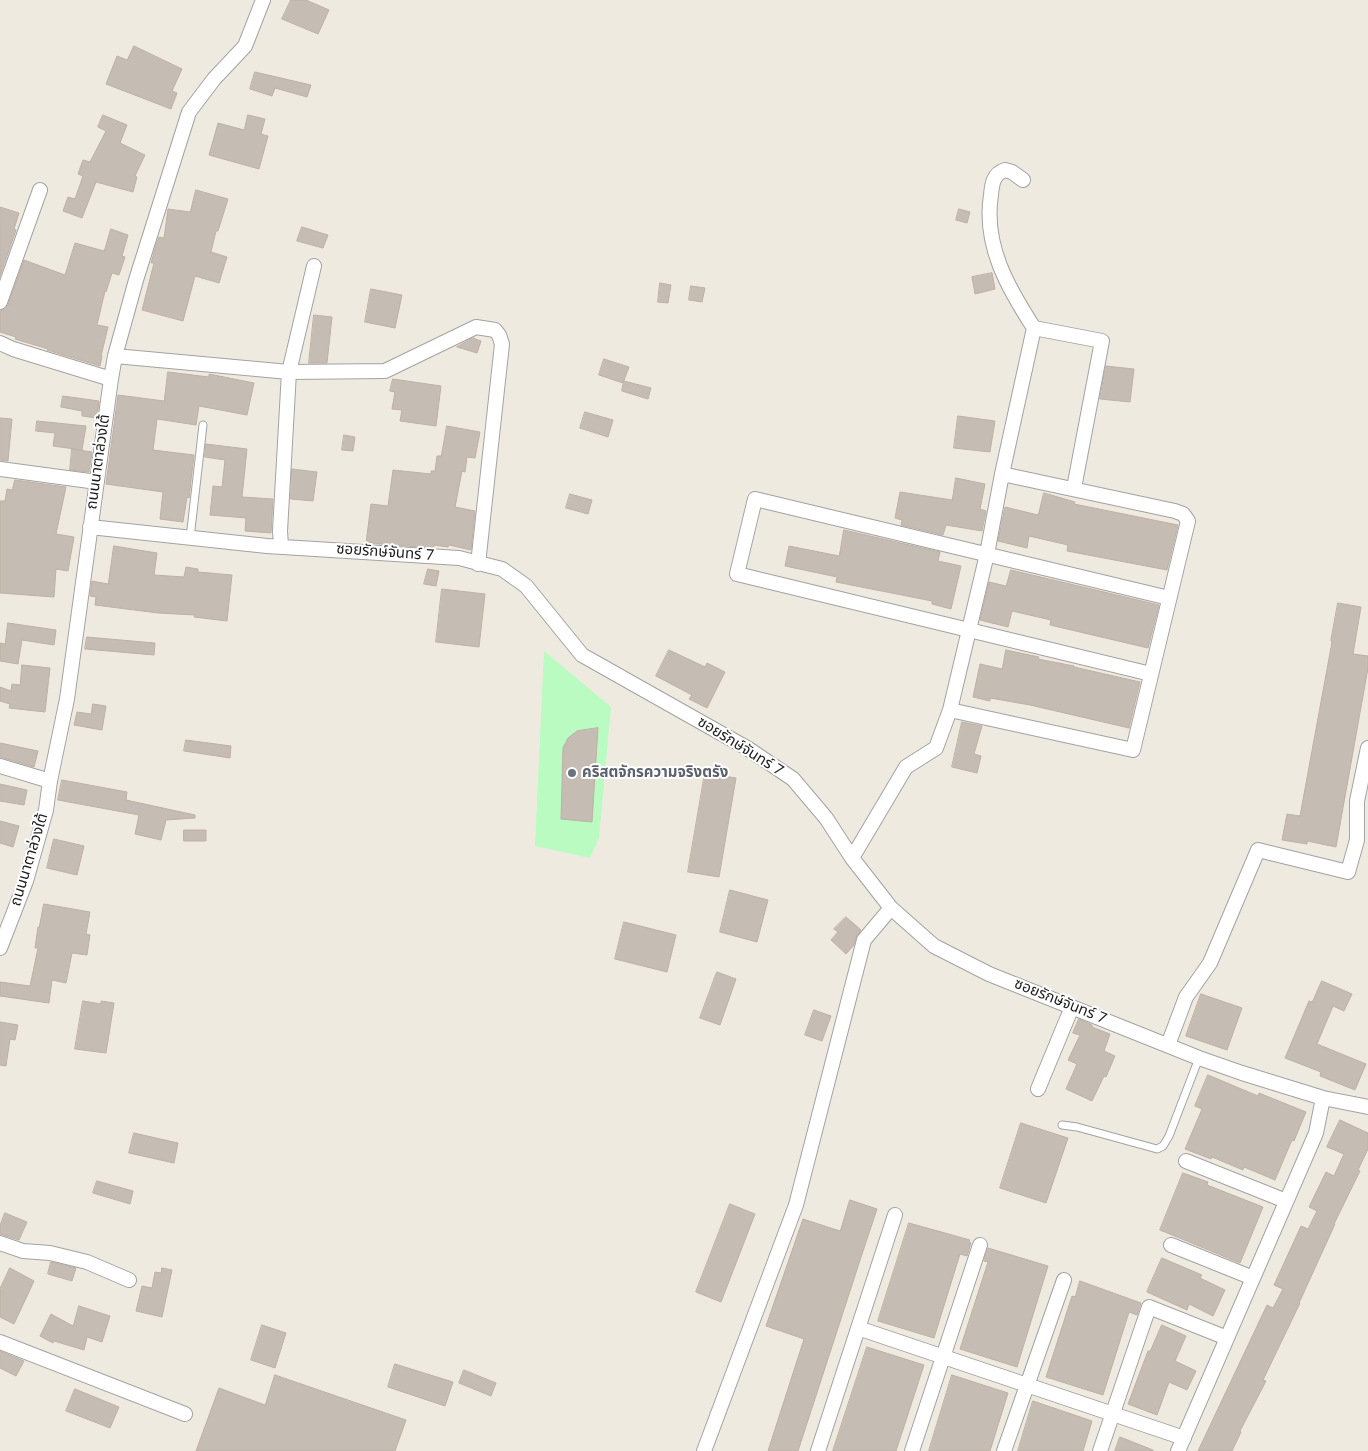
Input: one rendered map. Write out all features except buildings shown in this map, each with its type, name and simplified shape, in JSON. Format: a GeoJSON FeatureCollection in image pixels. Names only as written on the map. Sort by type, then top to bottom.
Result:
{"type":"FeatureCollection","features":[{"type":"Feature","properties":{"kind":"street","name":"ถนนนาตาล่วงใต้"},"geometry":{"type":"LineString","coordinates":[[0,948],[26,881],[46,810],[50,781],[68,699],[111,379],[115,356],[136,280],[189,112],[214,79],[244,46],[263,0]]}},
{"type":"Feature","properties":{"kind":"street"},"geometry":{"type":"LineString","coordinates":[[852,858],[906,767],[936,748],[950,710],[987,554],[1002,474],[1034,328],[1013,296],[999,265],[990,233],[989,207],[996,176],[1004,170],[1012,172],[1023,180]]}},
{"type":"Feature","properties":{"kind":"street"},"geometry":{"type":"LineString","coordinates":[[0,302],[40,190]]}},
{"type":"Feature","properties":{"kind":"street"},"geometry":{"type":"LineString","coordinates":[[281,546],[280,531],[289,372],[314,266]]}},
{"type":"Feature","properties":{"kind":"street"},"geometry":{"type":"LineString","coordinates":[[115,356],[289,372],[385,371],[476,327],[495,330],[502,344],[478,564]]}},
{"type":"Feature","properties":{"kind":"street"},"geometry":{"type":"LineString","coordinates":[[1034,328],[1102,341],[1074,488]]}},
{"type":"Feature","properties":{"kind":"street"},"geometry":{"type":"LineString","coordinates":[[0,343],[13,349],[111,379]]}},
{"type":"Feature","properties":{"kind":"street"},"geometry":{"type":"LineString","coordinates":[[0,469],[97,482]]}},
{"type":"Feature","properties":{"kind":"street"},"geometry":{"type":"LineString","coordinates":[[950,710],[1133,750],[1188,521],[1182,514],[1074,488],[1002,474]]}},
{"type":"Feature","properties":{"kind":"street"},"geometry":{"type":"LineString","coordinates":[[1151,674],[737,574],[755,499],[1169,598]]}},
{"type":"Feature","properties":{"kind":"street","name":"ซอยรักษ์จันทร์ 7"},"geometry":{"type":"LineString","coordinates":[[90,527],[281,546],[459,558],[502,569],[526,586],[582,655],[747,748],[792,779],[826,818],[852,858],[891,908],[934,946],[989,974],[1199,1058],[1323,1098],[1368,1106]]}},
{"type":"Feature","properties":{"kind":"street"},"geometry":{"type":"LineString","coordinates":[[1168,1045],[1186,996],[1210,963],[1258,850],[1348,872],[1357,840],[1357,801],[1368,748]]}},
{"type":"Feature","properties":{"kind":"street"},"geometry":{"type":"LineString","coordinates":[[0,766],[50,781]]}},
{"type":"Feature","properties":{"kind":"street"},"geometry":{"type":"LineString","coordinates":[[704,1451],[796,1205],[864,940],[891,908]]}},
{"type":"Feature","properties":{"kind":"street"},"geometry":{"type":"LineString","coordinates":[[1038,1088],[1072,1007]]}},
{"type":"Feature","properties":{"kind":"street"},"geometry":{"type":"LineString","coordinates":[[1178,1451],[1316,1132],[1323,1098]]}},
{"type":"Feature","properties":{"kind":"street"},"geometry":{"type":"LineString","coordinates":[[1186,1161],[1286,1201]]}},
{"type":"Feature","properties":{"kind":"street"},"geometry":{"type":"LineString","coordinates":[[818,1451],[895,1215]]}},
{"type":"Feature","properties":{"kind":"street"},"geometry":{"type":"LineString","coordinates":[[0,1243],[23,1251],[50,1253],[87,1262],[129,1280]]}},
{"type":"Feature","properties":{"kind":"street"},"geometry":{"type":"LineString","coordinates":[[912,1451],[980,1245]]}},
{"type":"Feature","properties":{"kind":"street"},"geometry":{"type":"LineString","coordinates":[[1170,1245],[1253,1278]]}},
{"type":"Feature","properties":{"kind":"street"},"geometry":{"type":"LineString","coordinates":[[1004,1451],[1064,1280]]}},
{"type":"Feature","properties":{"kind":"street"},"geometry":{"type":"LineString","coordinates":[[1100,1451],[1149,1307],[1227,1338]]}},
{"type":"Feature","properties":{"kind":"street"},"geometry":{"type":"LineString","coordinates":[[858,1328],[1184,1438]]}},
{"type":"Feature","properties":{"kind":"street"},"geometry":{"type":"LineString","coordinates":[[0,1342],[185,1414]]}},
{"type":"Feature","properties":{"kind":"lane"},"geometry":{"type":"LineString","coordinates":[[190,538],[203,425]]}},
{"type":"Feature","properties":{"kind":"lane"},"geometry":{"type":"LineString","coordinates":[[1062,1125],[1077,1127],[1157,1149],[1163,1146],[1169,1136],[1199,1058]]}},
{"type":"Feature","properties":{"kind":"green space","name":"คริสตจักรความจริงตรัง"},"geometry":{"type":"Polygon","coordinates":[[[544,651],[611,707],[599,838],[590,858],[535,846],[544,651]]]}},
{"type":"Feature","properties":{"kind":"place","name":"คริสตจักรความจริงตรัง"},"geometry":{"type":"Point","coordinates":[572,773]}}]}
